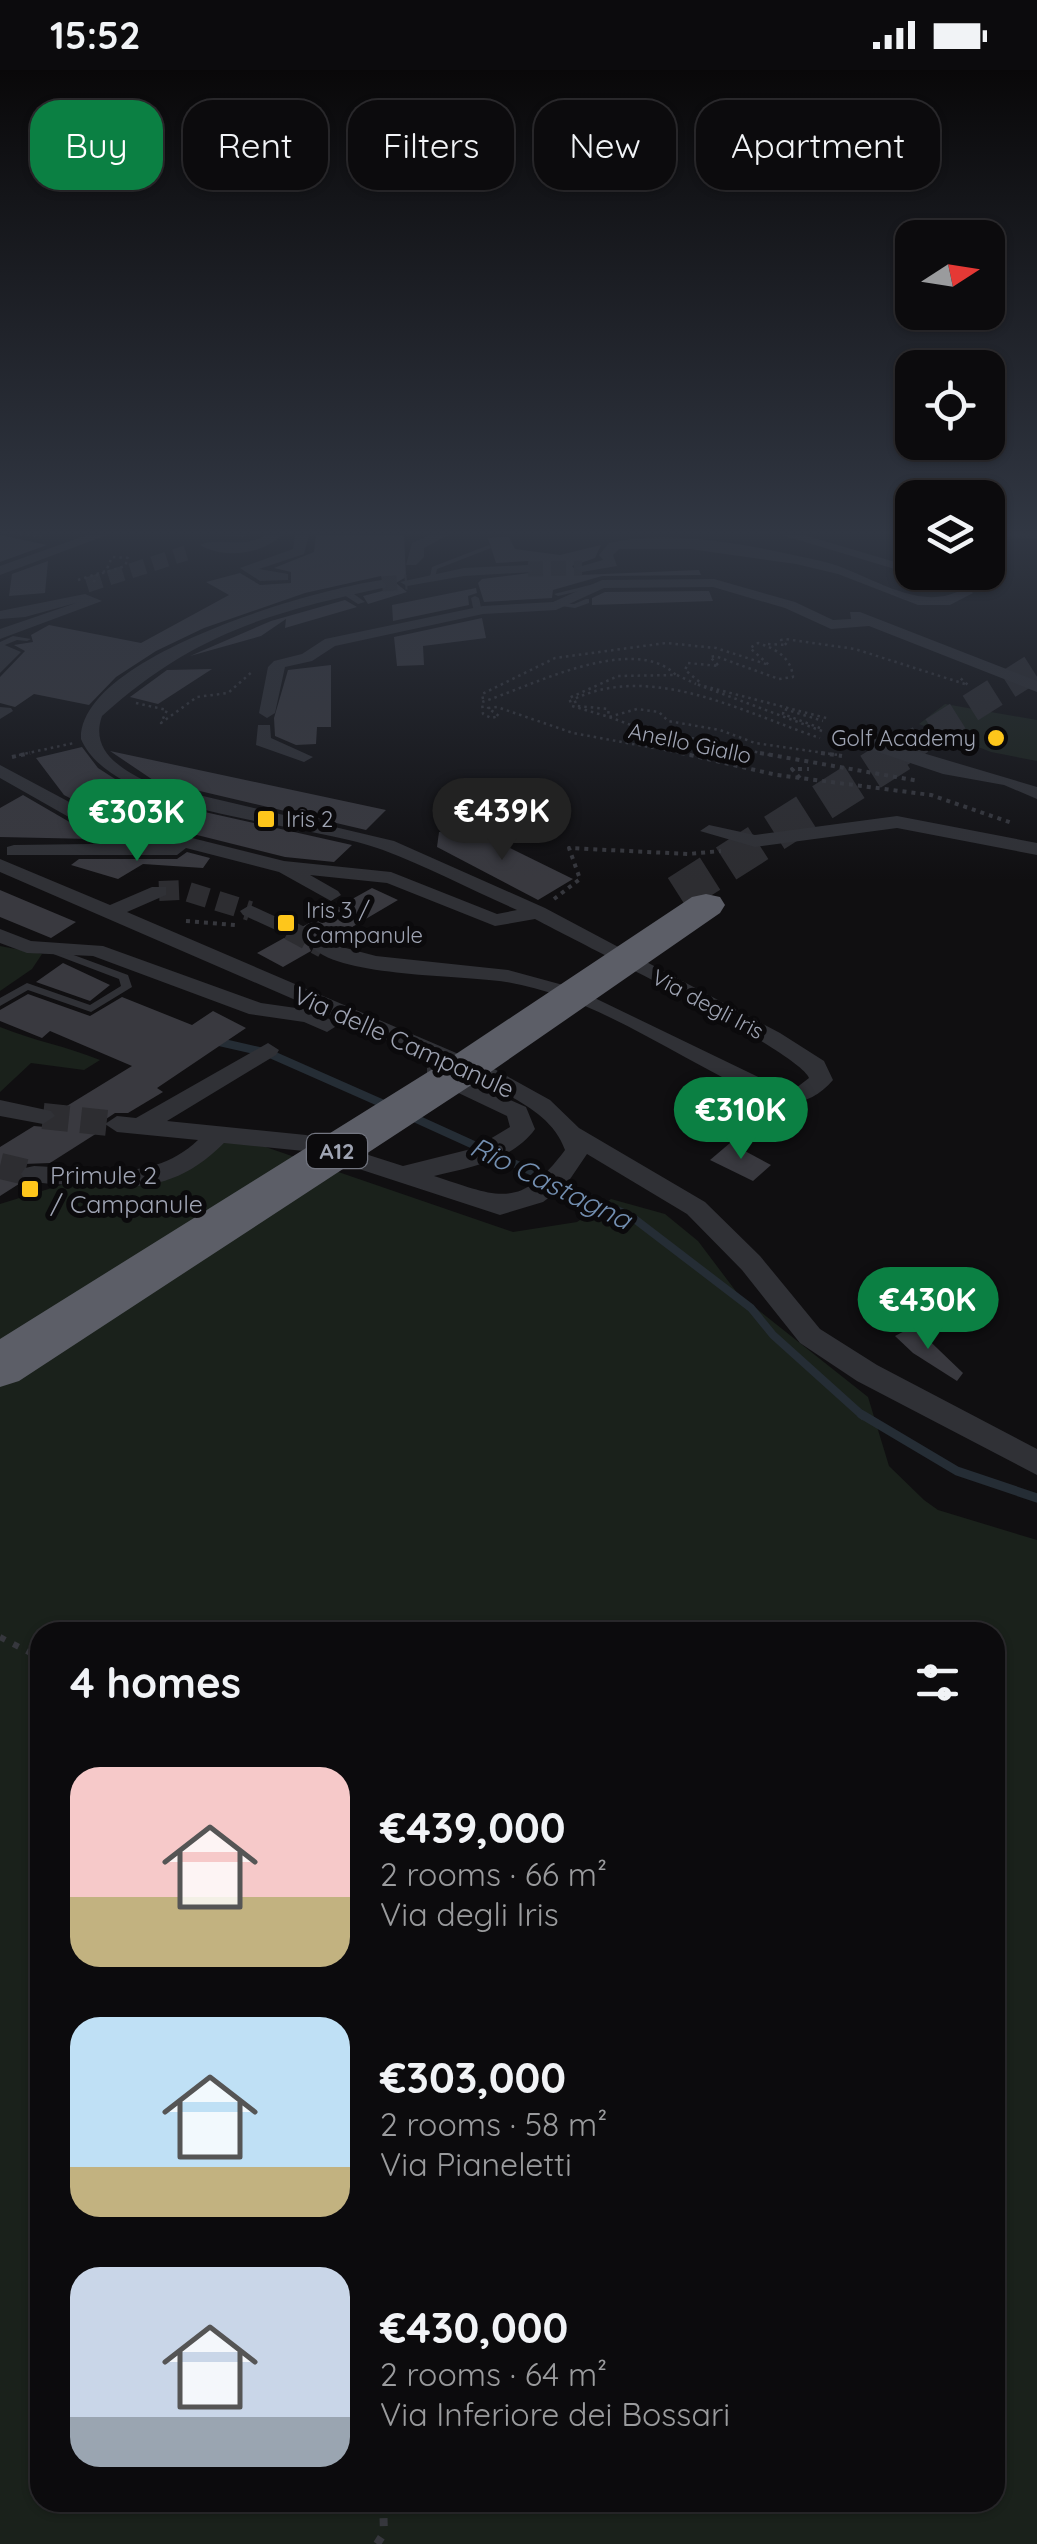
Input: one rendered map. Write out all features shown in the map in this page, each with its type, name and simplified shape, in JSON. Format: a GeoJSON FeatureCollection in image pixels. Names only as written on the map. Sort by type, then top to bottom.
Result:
{"type":"FeatureCollection","features":[{"type":"Feature","properties":{"kind":"highway","name":"A12"},"geometry":{"type":"LineString","coordinates":[[0,1334],[274,1166],[675,911],[460,1072],[0,1366]]}},
{"type":"Feature","properties":{"kind":"street"},"geometry":{"type":"LineString","coordinates":[[90,740],[90,722],[106,702],[184,650]]}},
{"type":"Feature","properties":{"kind":"street"},"geometry":{"type":"LineString","coordinates":[[304,757],[267,747],[262,741],[274,670],[280,664],[307,658],[318,650]]}},
{"type":"Feature","properties":{"kind":"street"},"geometry":{"type":"LineString","coordinates":[[944,650],[1037,687]]}},
{"type":"Feature","properties":{"kind":"street"},"geometry":{"type":"LineString","coordinates":[[834,736],[942,773],[1010,781],[1037,794]]}},
{"type":"Feature","properties":{"kind":"street","name":"Via degli Iris"},"geometry":{"type":"LineString","coordinates":[[90,740],[95,753],[119,776],[146,788],[387,846],[538,912],[772,1038],[816,1066],[820,1073],[818,1087],[801,1096],[778,1094],[598,1005],[532,981],[410,970],[360,961],[324,948]]}},
{"type":"Feature","properties":{"kind":"street"},"geometry":{"type":"LineString","coordinates":[[0,770],[18,784],[60,799],[81,816],[284,867],[391,878],[495,920],[538,912]]}},
{"type":"Feature","properties":{"kind":"street"},"geometry":{"type":"LineString","coordinates":[[709,831],[755,841],[897,822],[1037,850]]}},
{"type":"Feature","properties":{"kind":"street"},"geometry":{"type":"LineString","coordinates":[[7,858],[204,845]]}},
{"type":"Feature","properties":{"kind":"street","name":"Via delle Campanule"},"geometry":{"type":"LineString","coordinates":[[7,858],[114,912],[488,1075],[559,1119],[574,1135],[696,1208],[751,1263],[810,1336],[867,1373],[1037,1463]]}},
{"type":"Feature","properties":{"kind":"street"},"geometry":{"type":"LineString","coordinates":[[284,867],[292,876],[330,895]]}},
{"type":"Feature","properties":{"kind":"street"},"geometry":{"type":"LineString","coordinates":[[114,912],[159,892]]}},
{"type":"Feature","properties":{"kind":"street"},"geometry":{"type":"LineString","coordinates":[[259,915],[289,930]]}},
{"type":"Feature","properties":{"kind":"street"},"geometry":{"type":"LineString","coordinates":[[0,935],[28,947],[96,950],[257,1009],[308,1016],[518,1112],[523,1129],[509,1143],[407,1173]]}},
{"type":"Feature","properties":{"kind":"street"},"geometry":{"type":"LineString","coordinates":[[268,1050],[129,1125],[306,1142],[500,1206],[534,1196],[558,1180],[578,1152],[574,1135]]}},
{"type":"Feature","properties":{"kind":"street"},"geometry":{"type":"LineString","coordinates":[[0,1108],[43,1116]]}},
{"type":"Feature","properties":{"kind":"street"},"geometry":{"type":"LineString","coordinates":[[34,1174],[132,1179],[158,1175],[186,1164],[220,1133]]}},
{"type":"Feature","properties":{"kind":"lane"},"geometry":{"type":"LineString","coordinates":[[0,1003],[27,986],[92,1009],[127,987],[124,977],[52,950]]}},
{"type":"Feature","properties":{"kind":"path"},"geometry":{"type":"LineString","coordinates":[[628,650],[568,655],[482,694],[484,701],[543,683],[575,666],[646,660],[795,724],[834,736]]}},
{"type":"Feature","properties":{"kind":"path"},"geometry":{"type":"LineString","coordinates":[[716,650],[769,665],[753,650]]}},
{"type":"Feature","properties":{"kind":"path"},"geometry":{"type":"LineString","coordinates":[[777,650],[786,656],[792,678],[779,679],[715,656],[710,657],[719,666],[688,663],[685,670],[699,684],[766,705],[792,706],[848,726],[834,736],[768,723],[653,683],[591,691],[574,699],[578,706],[608,709],[609,716],[632,727],[669,731],[765,758],[925,781],[942,773]]}},
{"type":"Feature","properties":{"kind":"path"},"geometry":{"type":"LineString","coordinates":[[856,650],[965,686],[957,674],[1005,674]]}},
{"type":"Feature","properties":{"kind":"path","name":"Anello Giallo"},"geometry":{"type":"LineString","coordinates":[[676,675],[618,676],[569,698],[572,706],[609,716],[637,709],[659,712],[668,722],[720,730],[755,743],[852,756]]}},
{"type":"Feature","properties":{"kind":"path"},"geometry":{"type":"LineString","coordinates":[[126,701],[167,710],[164,724],[197,697],[211,699]]}},
{"type":"Feature","properties":{"kind":"path","name":"Anello Giallo"},"geometry":{"type":"LineString","coordinates":[[484,701],[483,714],[490,718],[499,716],[488,708],[497,707],[554,728],[638,748],[800,778],[904,788],[960,800],[1021,828]]}},
{"type":"Feature","properties":{"kind":"path"},"geometry":{"type":"LineString","coordinates":[[784,710],[837,726],[834,736],[783,714],[784,710]]}},
{"type":"Feature","properties":{"kind":"path"},"geometry":{"type":"LineString","coordinates":[[18,784],[7,758],[90,740]]}},
{"type":"Feature","properties":{"kind":"path"},"geometry":{"type":"LineString","coordinates":[[870,764],[889,771],[942,773]]}},
{"type":"Feature","properties":{"kind":"path","name":"Anello Giallo"},"geometry":{"type":"LineString","coordinates":[[800,778],[792,769],[832,770]]}},
{"type":"Feature","properties":{"kind":"path"},"geometry":{"type":"LineString","coordinates":[[538,912],[580,879],[570,848],[688,854],[727,850]]}},
{"type":"Feature","properties":{"kind":"path"},"geometry":{"type":"LineString","coordinates":[[142,924],[166,915],[222,926],[256,924],[259,915]]}},
{"type":"Feature","properties":{"kind":"path"},"geometry":{"type":"LineString","coordinates":[[0,1638],[30,1653]]}},
{"type":"Feature","properties":{"kind":"path"},"geometry":{"type":"LineString","coordinates":[[377,2544],[384,2532],[383,2512]]}},
{"type":"Feature","properties":{"kind":"shaded area","name":"Golf Academy"},"geometry":{"type":"Polygon","coordinates":[[[945,704],[1037,720],[1037,761],[991,752],[919,724],[945,704]]]}},
{"type":"Feature","properties":{"kind":"shaded area"},"geometry":{"type":"Polygon","coordinates":[[[0,946],[42,954],[32,969],[0,991],[0,946]]]}},
{"type":"Feature","properties":{"kind":"shaded area"},"geometry":{"type":"Polygon","coordinates":[[[0,1027],[100,1060],[84,1070],[31,1063],[0,1092],[0,1027]]]}},
{"type":"Feature","properties":{"kind":"shaded area"},"geometry":{"type":"Polygon","coordinates":[[[227,1141],[248,1141],[513,1232],[577,1222],[611,1199],[665,1214],[698,1241],[738,1294],[868,1397],[889,1466],[924,1500],[938,1510],[1037,1540],[1037,2544],[0,2544],[0,1204],[71,1182],[167,1180],[227,1141]]]}},
{"type":"Feature","properties":{"kind":"building"},"geometry":{"type":"Polygon","coordinates":[[[157,650],[116,677],[89,705],[34,694],[15,707],[0,703],[0,677],[25,651],[157,650]]]}},
{"type":"Feature","properties":{"kind":"building"},"geometry":{"type":"Polygon","coordinates":[[[395,650],[423,650],[424,665],[397,666],[395,650]]]}},
{"type":"Feature","properties":{"kind":"building"},"geometry":{"type":"Polygon","coordinates":[[[331,665],[331,727],[317,727],[316,744],[296,745],[275,736],[274,718],[288,670],[331,665]]]}},
{"type":"Feature","properties":{"kind":"building"},"geometry":{"type":"Polygon","coordinates":[[[212,669],[158,704],[130,697],[167,670],[212,669]]]}},
{"type":"Feature","properties":{"kind":"building"},"geometry":{"type":"Polygon","coordinates":[[[82,747],[98,768],[129,788],[169,804],[352,845],[334,862],[285,857],[89,808],[64,795],[36,758],[82,747]]]}},
{"type":"Feature","properties":{"kind":"building"},"geometry":{"type":"Polygon","coordinates":[[[110,751],[386,810],[366,830],[153,780],[110,751]]]}},
{"type":"Feature","properties":{"kind":"building"},"geometry":{"type":"Polygon","coordinates":[[[23,795],[73,824],[138,840],[0,837],[0,808],[23,795]]]}},
{"type":"Feature","properties":{"kind":"building"},"geometry":{"type":"Polygon","coordinates":[[[471,829],[573,879],[538,900],[437,847],[439,832],[471,829]]]}},
{"type":"Feature","properties":{"kind":"building"},"geometry":{"type":"Polygon","coordinates":[[[187,852],[210,858],[203,868],[143,864],[118,879],[71,865],[79,859],[177,859],[187,852]]]}},
{"type":"Feature","properties":{"kind":"building"},"geometry":{"type":"Polygon","coordinates":[[[372,888],[398,900],[330,940],[321,939],[309,947],[311,951],[283,967],[257,953],[284,938],[291,939],[302,927],[372,888]]]}},
{"type":"Feature","properties":{"kind":"building"},"geometry":{"type":"Polygon","coordinates":[[[0,890],[76,922],[51,938],[0,917],[0,890]]]}},
{"type":"Feature","properties":{"kind":"building"},"geometry":{"type":"Polygon","coordinates":[[[63,963],[110,985],[90,1001],[36,982],[63,963]]]}},
{"type":"Feature","properties":{"kind":"building"},"geometry":{"type":"Polygon","coordinates":[[[28,994],[90,1016],[122,997],[192,1025],[213,1011],[246,1028],[157,1088],[163,1092],[128,1113],[115,1113],[103,1121],[105,1128],[50,1163],[24,1164],[18,1172],[22,1182],[0,1196],[0,1147],[34,1126],[45,1127],[57,1119],[57,1112],[132,1066],[50,1031],[42,1038],[0,1021],[0,1010],[28,994]]]}},
{"type":"Feature","properties":{"kind":"building"},"geometry":{"type":"Polygon","coordinates":[[[730,1143],[771,1165],[753,1181],[710,1160],[730,1143]]]}},
{"type":"Feature","properties":{"kind":"building"},"geometry":{"type":"Polygon","coordinates":[[[914,1326],[963,1373],[957,1381],[913,1353],[895,1336],[914,1326]]]}},
{"type":"Feature","properties":{"kind":"waterway","name":"Rio Castagna"},"geometry":{"type":"LineString","coordinates":[[215,1041],[268,1053],[388,1106]]}},
{"type":"Feature","properties":{"kind":"waterway","name":"Rio Castagna"},"geometry":{"type":"LineString","coordinates":[[410,1116],[632,1217],[751,1308],[773,1335],[863,1416]]}},
{"type":"Feature","properties":{"kind":"waterway","name":"Rio Castagna"},"geometry":{"type":"LineString","coordinates":[[861,1414],[957,1471],[1037,1498]]}},
{"type":"Feature","properties":{"kind":"tunnel"},"geometry":{"type":"LineString","coordinates":[[896,755],[1037,666]]}},
{"type":"Feature","properties":{"kind":"tunnel"},"geometry":{"type":"LineString","coordinates":[[678,894],[900,753]]}},
{"type":"Feature","properties":{"kind":"tunnel"},"geometry":{"type":"LineString","coordinates":[[159,891],[182,890],[250,911]]}},
{"type":"Feature","properties":{"kind":"tunnel"},"geometry":{"type":"LineString","coordinates":[[289,930],[323,948]]}},
{"type":"Feature","properties":{"kind":"tunnel"},"geometry":{"type":"LineString","coordinates":[[43,1116],[117,1124]]}},
{"type":"Feature","properties":{"kind":"tunnel"},"geometry":{"type":"LineString","coordinates":[[0,1166],[34,1174]]}},
{"type":"Feature","properties":{"kind":"place","name":"Golf Academy"},"geometry":{"type":"Point","coordinates":[996,738]}},
{"type":"Feature","properties":{"kind":"place","name":"Iris 2"},"geometry":{"type":"Point","coordinates":[266,819]}},
{"type":"Feature","properties":{"kind":"place","name":"Iris 3 / Campanule"},"geometry":{"type":"Point","coordinates":[286,923]}},
{"type":"Feature","properties":{"kind":"place","name":"Primule 2 / Campanule"},"geometry":{"type":"Point","coordinates":[30,1189]}}]}
